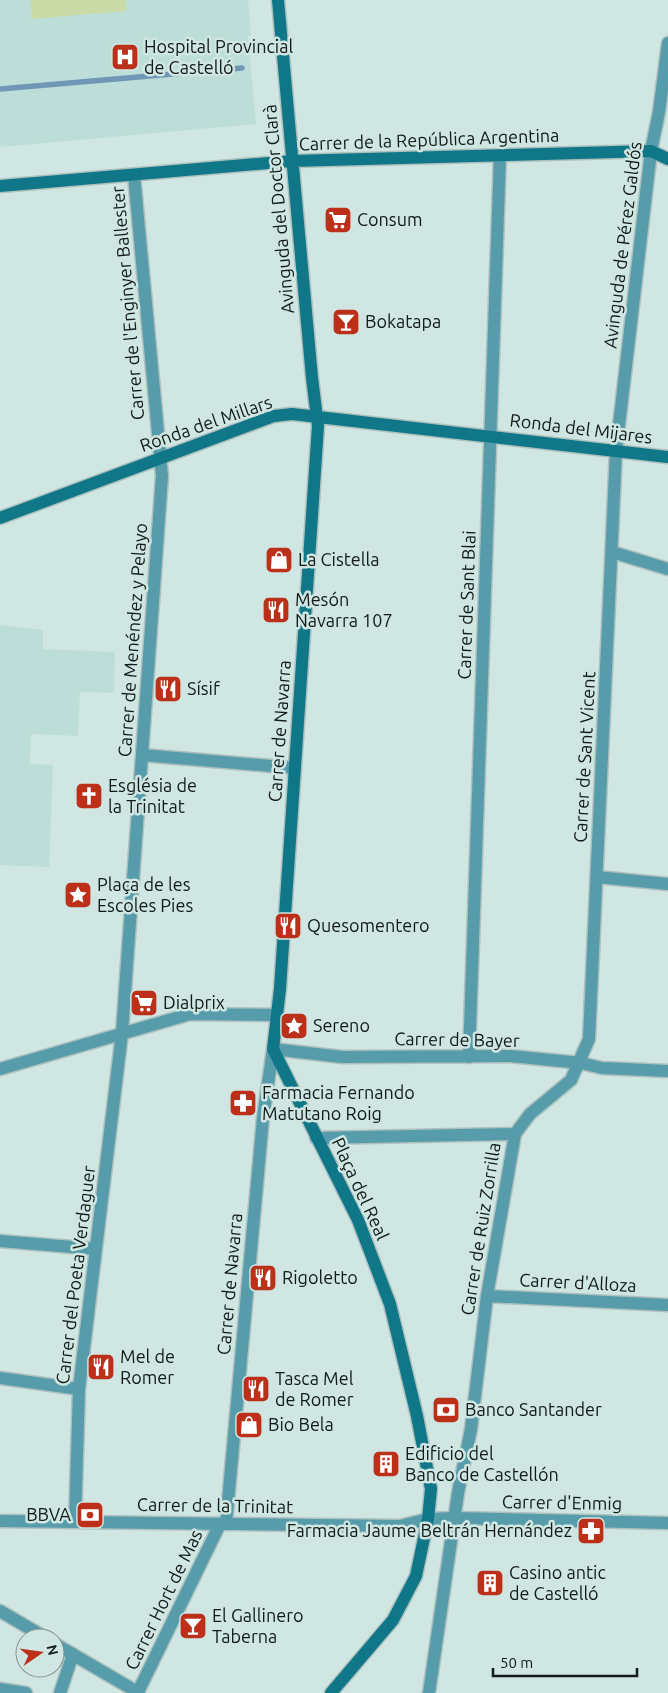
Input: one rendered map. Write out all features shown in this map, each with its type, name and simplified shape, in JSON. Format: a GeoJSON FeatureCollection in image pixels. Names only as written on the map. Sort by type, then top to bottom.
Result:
{"type":"FeatureCollection","features":[{"type":"Feature","properties":{"kind":"street","name":"Avinguda del Doctor Clarà"},"geometry":{"type":"LineString","coordinates":[[278,0],[317,416]]}},
{"type":"Feature","properties":{"kind":"street","name":"Avinguda de Pérez Galdós"},"geometry":{"type":"LineString","coordinates":[[616,451],[651,151],[660,112],[668,43]]}},
{"type":"Feature","properties":{"kind":"street","name":"Carrer de la República Argentina"},"geometry":{"type":"LineString","coordinates":[[0,186],[292,162],[651,151]]}},
{"type":"Feature","properties":{"kind":"street"},"geometry":{"type":"LineString","coordinates":[[651,151],[668,159]]}},
{"type":"Feature","properties":{"kind":"street","name":"Carrer de Sant Blai"},"geometry":{"type":"LineString","coordinates":[[469,1057],[500,155]]}},
{"type":"Feature","properties":{"kind":"street","name":"Carrer de l'Enginyer Ballester"},"geometry":{"type":"LineString","coordinates":[[134,175],[160,458]]}},
{"type":"Feature","properties":{"kind":"street","name":"Ronda del Millars"},"geometry":{"type":"LineString","coordinates":[[0,518],[274,416],[292,414],[317,416],[491,436]]}},
{"type":"Feature","properties":{"kind":"street","name":"Carrer de Navarra"},"geometry":{"type":"LineString","coordinates":[[223,1524],[277,1015],[318,447],[317,416]]}},
{"type":"Feature","properties":{"kind":"street","name":"Ronda del Mijares"},"geometry":{"type":"LineString","coordinates":[[491,436],[668,458]]}},
{"type":"Feature","properties":{"kind":"street","name":"Carrer de Sant Vicent"},"geometry":{"type":"LineString","coordinates":[[581,1062],[590,1039],[616,451]]}},
{"type":"Feature","properties":{"kind":"street","name":"Carrer de Menéndez y Pelayo"},"geometry":{"type":"LineString","coordinates":[[122,1033],[162,476],[160,458]]}},
{"type":"Feature","properties":{"kind":"street"},"geometry":{"type":"LineString","coordinates":[[612,552],[668,569]]}},
{"type":"Feature","properties":{"kind":"street"},"geometry":{"type":"LineString","coordinates":[[142,755],[295,768]]}},
{"type":"Feature","properties":{"kind":"street"},"geometry":{"type":"LineString","coordinates":[[597,877],[668,884]]}},
{"type":"Feature","properties":{"kind":"street"},"geometry":{"type":"LineString","coordinates":[[0,1069],[190,1014],[277,1015]]}},
{"type":"Feature","properties":{"kind":"street","name":"Carrer del Poeta Verdaguer"},"geometry":{"type":"LineString","coordinates":[[75,1522],[79,1389],[122,1033]]}},
{"type":"Feature","properties":{"kind":"street"},"geometry":{"type":"LineString","coordinates":[[273,1049],[316,1138]]}},
{"type":"Feature","properties":{"kind":"street","name":"Carrer de Bayer"},"geometry":{"type":"LineString","coordinates":[[273,1049],[342,1057],[510,1056],[581,1062],[602,1068],[668,1071]]}},
{"type":"Feature","properties":{"kind":"street","name":"Carrer de Ruiz Zorrilla"},"geometry":{"type":"LineString","coordinates":[[429,1693],[454,1518],[471,1429],[487,1296],[514,1134],[536,1108],[571,1080],[581,1062]]}},
{"type":"Feature","properties":{"kind":"street","name":"Plaça del Real"},"geometry":{"type":"LineString","coordinates":[[331,1693],[393,1620],[416,1576],[428,1519],[431,1489],[417,1416],[390,1304],[358,1220],[316,1138],[514,1134]]}},
{"type":"Feature","properties":{"kind":"street"},"geometry":{"type":"LineString","coordinates":[[0,1241],[96,1249]]}},
{"type":"Feature","properties":{"kind":"street","name":"Carrer d'Alloza"},"geometry":{"type":"LineString","coordinates":[[487,1296],[668,1305]]}},
{"type":"Feature","properties":{"kind":"street"},"geometry":{"type":"LineString","coordinates":[[0,1378],[79,1389]]}},
{"type":"Feature","properties":{"kind":"street","name":"Carrer de la Trinitat"},"geometry":{"type":"LineString","coordinates":[[0,1521],[400,1526],[428,1519]]}},
{"type":"Feature","properties":{"kind":"street","name":"Carrer d'Enmig"},"geometry":{"type":"LineString","coordinates":[[428,1519],[668,1523]]}},
{"type":"Feature","properties":{"kind":"street","name":"Carrer Hort de Mas"},"geometry":{"type":"LineString","coordinates":[[139,1693],[223,1524]]}},
{"type":"Feature","properties":{"kind":"street"},"geometry":{"type":"LineString","coordinates":[[0,1611],[29,1628]]}},
{"type":"Feature","properties":{"kind":"street"},"geometry":{"type":"LineString","coordinates":[[65,1650],[139,1693]]}},
{"type":"Feature","properties":{"kind":"street"},"geometry":{"type":"LineString","coordinates":[[60,1693],[73,1654]]}},
{"type":"Feature","properties":{"kind":"street"},"geometry":{"type":"LineString","coordinates":[[0,1689],[26,1693]]}},
{"type":"Feature","properties":{"kind":"shaded area","name":"Hospital Provincial de Castelló"},"geometry":{"type":"Polygon","coordinates":[[[0,0],[248,0],[251,35],[248,36],[256,124],[0,147],[0,0]]]}},
{"type":"Feature","properties":{"kind":"shaded area"},"geometry":{"type":"Polygon","coordinates":[[[0,625],[43,630],[43,649],[115,652],[114,693],[80,692],[78,736],[31,734],[30,764],[53,765],[49,867],[0,865],[0,625]]]}},
{"type":"Feature","properties":{"kind":"green space"},"geometry":{"type":"Polygon","coordinates":[[[30,0],[126,0],[126,11],[32,19],[30,0]]]}},
{"type":"Feature","properties":{"kind":"waterway"},"geometry":{"type":"LineString","coordinates":[[0,89],[242,68]]}},
{"type":"Feature","properties":{"kind":"place","name":"Hospital Provincial de Castelló"},"geometry":{"type":"Point","coordinates":[125,57]}},
{"type":"Feature","properties":{"kind":"place","name":"Consum"},"geometry":{"type":"Point","coordinates":[338,220]}},
{"type":"Feature","properties":{"kind":"place","name":"Bokatapa"},"geometry":{"type":"Point","coordinates":[346,322]}},
{"type":"Feature","properties":{"kind":"place","name":"La Cistella"},"geometry":{"type":"Point","coordinates":[279,560]}},
{"type":"Feature","properties":{"kind":"place","name":"Mesón Navarra 107"},"geometry":{"type":"Point","coordinates":[276,610]}},
{"type":"Feature","properties":{"kind":"place","name":"Sísif"},"geometry":{"type":"Point","coordinates":[168,689]}},
{"type":"Feature","properties":{"kind":"place","name":"Església de la Trinitat"},"geometry":{"type":"Point","coordinates":[89,796]}},
{"type":"Feature","properties":{"kind":"place","name":"Plaça de les Escoles Pies"},"geometry":{"type":"Point","coordinates":[78,895]}},
{"type":"Feature","properties":{"kind":"place","name":"Quesomentero"},"geometry":{"type":"Point","coordinates":[288,926]}},
{"type":"Feature","properties":{"kind":"place","name":"Dialprix"},"geometry":{"type":"Point","coordinates":[144,1003]}},
{"type":"Feature","properties":{"kind":"place","name":"Sereno"},"geometry":{"type":"Point","coordinates":[294,1026]}},
{"type":"Feature","properties":{"kind":"place","name":"Farmacia Fernando Matutano Roig"},"geometry":{"type":"Point","coordinates":[243,1103]}},
{"type":"Feature","properties":{"kind":"place","name":"Rigoletto"},"geometry":{"type":"Point","coordinates":[263,1278]}},
{"type":"Feature","properties":{"kind":"place","name":"Mel de Romer"},"geometry":{"type":"Point","coordinates":[101,1367]}},
{"type":"Feature","properties":{"kind":"place","name":"Tasca Mel de Romer"},"geometry":{"type":"Point","coordinates":[256,1389]}},
{"type":"Feature","properties":{"kind":"place","name":"Banco Santander"},"geometry":{"type":"Point","coordinates":[446,1410]}},
{"type":"Feature","properties":{"kind":"place","name":"Bio Bela"},"geometry":{"type":"Point","coordinates":[249,1425]}},
{"type":"Feature","properties":{"kind":"place","name":"Edificio del Banco de Castellón"},"geometry":{"type":"Point","coordinates":[386,1464]}},
{"type":"Feature","properties":{"kind":"place","name":"BBVA"},"geometry":{"type":"Point","coordinates":[90,1515]}},
{"type":"Feature","properties":{"kind":"place","name":"Farmacia Jaume Beltrán Hernández"},"geometry":{"type":"Point","coordinates":[591,1531]}},
{"type":"Feature","properties":{"kind":"place","name":"Casino antic de Castelló"},"geometry":{"type":"Point","coordinates":[490,1583]}},
{"type":"Feature","properties":{"kind":"place","name":"El Gallinero Taberna"},"geometry":{"type":"Point","coordinates":[193,1626]}}]}
